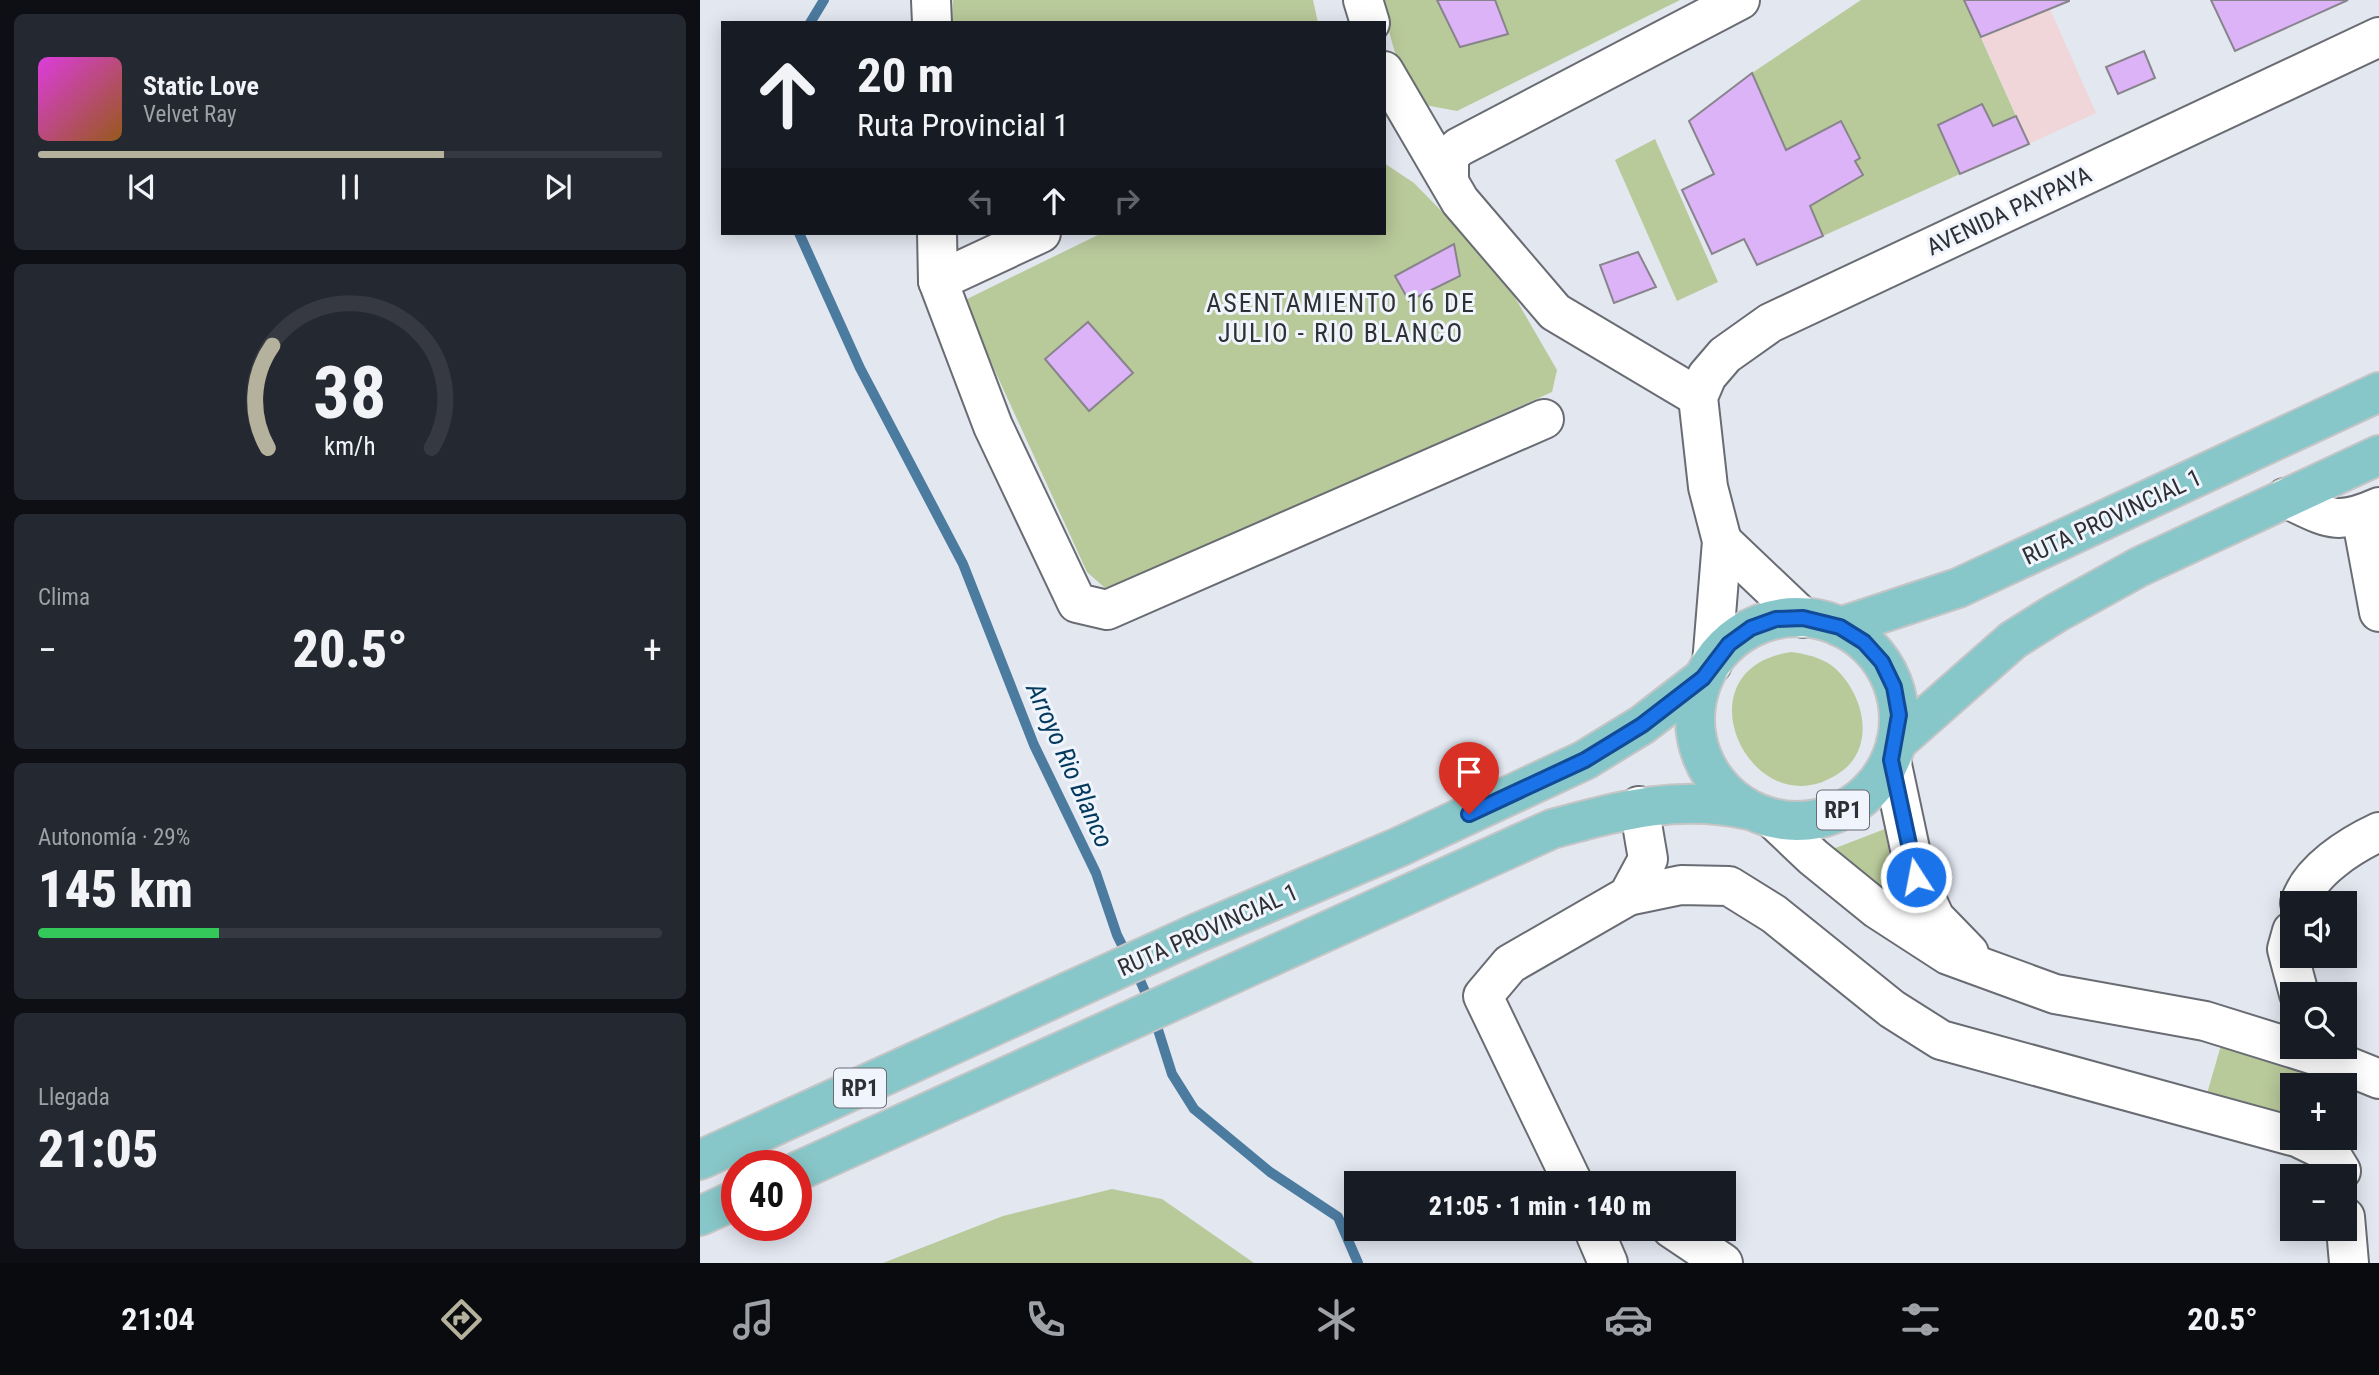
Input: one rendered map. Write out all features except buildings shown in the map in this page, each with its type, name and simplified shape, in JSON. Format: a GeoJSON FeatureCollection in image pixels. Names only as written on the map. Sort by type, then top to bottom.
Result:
{"type":"FeatureCollection","features":[{"type":"Feature","properties":{"kind":"main road","name":"RUTA PROVINCIAL 1"},"geometry":{"type":"LineString","coordinates":[[1840,627],[1958,588],[2379,392]]}},
{"type":"Feature","properties":{"kind":"main road","name":"RUTA PROVINCIAL 1"},"geometry":{"type":"LineString","coordinates":[[1893,751],[2013,639],[2139,567],[2379,455]]}},
{"type":"Feature","properties":{"kind":"main road","name":"RUTA PROVINCIAL 1"},"geometry":{"type":"LineString","coordinates":[[700,1160],[1021,1016],[1197,933],[1399,847],[1585,760],[1642,725],[1708,671],[1729,644],[1751,628],[1776,619],[1803,618],[1840,627],[1864,642],[1882,662],[1894,687],[1899,715],[1893,751],[1879,780],[1862,797],[1843,810],[1821,819],[1797,821],[1684,803],[1639,806],[1552,829],[812,1165]]}},
{"type":"Feature","properties":{"kind":"main road"},"geometry":{"type":"LineString","coordinates":[[1708,671],[1696,703],[1695,728],[1700,752],[1712,776],[1728,795],[1761,814]]}},
{"type":"Feature","properties":{"kind":"main road"},"geometry":{"type":"LineString","coordinates":[[700,1216],[721,1206]]}},
{"type":"Feature","properties":{"kind":"street"},"geometry":{"type":"LineString","coordinates":[[931,0],[932,21]]}},
{"type":"Feature","properties":{"kind":"street"},"geometry":{"type":"LineString","coordinates":[[1363,0],[1369,21]]}},
{"type":"Feature","properties":{"kind":"street"},"geometry":{"type":"LineString","coordinates":[[1449,180],[1449,156],[1459,147],[1740,0]]}},
{"type":"Feature","properties":{"kind":"street","name":"AVENIDA PAYPAYA"},"geometry":{"type":"LineString","coordinates":[[1698,397],[1707,376],[1725,355],[1770,323],[2379,37]]}},
{"type":"Feature","properties":{"kind":"street"},"geometry":{"type":"LineString","coordinates":[[1386,74],[1460,201],[1555,312],[1698,397],[1700,435],[1708,487],[1722,541],[1708,671]]}},
{"type":"Feature","properties":{"kind":"street"},"geometry":{"type":"LineString","coordinates":[[937,235],[938,281],[993,426],[1077,603],[1107,610],[1544,419]]}},
{"type":"Feature","properties":{"kind":"street"},"geometry":{"type":"LineString","coordinates":[[938,281],[1037,235]]}},
{"type":"Feature","properties":{"kind":"street"},"geometry":{"type":"LineString","coordinates":[[2285,498],[2333,521],[2370,511],[2379,612]]}},
{"type":"Feature","properties":{"kind":"street"},"geometry":{"type":"LineString","coordinates":[[1722,541],[1803,618]]}},
{"type":"Feature","properties":{"kind":"street"},"geometry":{"type":"LineString","coordinates":[[1893,751],[1916,877],[1936,918],[1988,971]]}},
{"type":"Feature","properties":{"kind":"street"},"geometry":{"type":"LineString","coordinates":[[1628,896],[1648,859],[1639,806]]}},
{"type":"Feature","properties":{"kind":"street"},"geometry":{"type":"LineString","coordinates":[[1761,814],[1877,909],[1948,956],[2055,994],[2204,1021],[2337,1073]]}},
{"type":"Feature","properties":{"kind":"street"},"geometry":{"type":"LineString","coordinates":[[2305,891],[2343,849],[2378,828]]}},
{"type":"Feature","properties":{"kind":"street"},"geometry":{"type":"LineString","coordinates":[[1568,1171],[1483,996],[1510,964],[1628,896],[1681,885],[1729,886],[1774,914],[1892,1009],[1941,1040],[2280,1133]]}},
{"type":"Feature","properties":{"kind":"street"},"geometry":{"type":"LineString","coordinates":[[2357,1076],[2379,1079]]}},
{"type":"Feature","properties":{"kind":"street"},"geometry":{"type":"LineString","coordinates":[[2324,1150],[2341,1161]]}},
{"type":"Feature","properties":{"kind":"street"},"geometry":{"type":"LineString","coordinates":[[1599,1241],[1608,1263]]}},
{"type":"Feature","properties":{"kind":"street"},"geometry":{"type":"LineString","coordinates":[[1690,1241],[1723,1263]]}},
{"type":"Feature","properties":{"kind":"street"},"geometry":{"type":"LineString","coordinates":[[2347,1241],[2349,1263]]}},
{"type":"Feature","properties":{"kind":"shaded area"},"geometry":{"type":"Polygon","coordinates":[[[2050,9],[2096,113],[2029,144],[1981,37],[2050,9]]]}},
{"type":"Feature","properties":{"kind":"green space"},"geometry":{"type":"Polygon","coordinates":[[[953,0],[1313,0],[1318,21],[952,21],[953,0]]]}},
{"type":"Feature","properties":{"kind":"green space"},"geometry":{"type":"Polygon","coordinates":[[[1380,0],[1680,0],[1457,111],[1409,102],[1380,0]]]}},
{"type":"Feature","properties":{"kind":"green space"},"geometry":{"type":"Polygon","coordinates":[[[1861,0],[1964,0],[2016,116],[1993,126],[1982,104],[1939,125],[1960,174],[1823,236],[1752,73],[1861,0]]]}},
{"type":"Feature","properties":{"kind":"green space"},"geometry":{"type":"Polygon","coordinates":[[[1655,139],[1718,282],[1677,301],[1615,160],[1655,139]]]}},
{"type":"Feature","properties":{"kind":"green space"},"geometry":{"type":"Polygon","coordinates":[[[1386,164],[1414,183],[1499,270],[1557,370],[1552,392],[1131,581],[1105,588],[1087,572],[963,301],[1098,235],[1386,235],[1386,164]],[[1453,244],[1396,276],[1409,301],[1460,276],[1453,244]]]}},
{"type":"Feature","properties":{"kind":"green space"},"geometry":{"type":"Polygon","coordinates":[[[1791,652],[1822,660],[1842,675],[1858,702],[1862,717],[1863,732],[1853,760],[1842,771],[1810,785],[1780,782],[1756,766],[1739,742],[1732,714],[1737,687],[1756,665],[1791,652]]]}},
{"type":"Feature","properties":{"kind":"green space"},"geometry":{"type":"Polygon","coordinates":[[[1885,829],[1892,869],[1905,904],[1825,852],[1885,829]]]}},
{"type":"Feature","properties":{"kind":"green space"},"geometry":{"type":"Polygon","coordinates":[[[2222,1042],[2317,1073],[2280,1073],[2280,1118],[2206,1097],[2222,1042]]]}},
{"type":"Feature","properties":{"kind":"green space"},"geometry":{"type":"Polygon","coordinates":[[[1112,1189],[1162,1199],[1254,1263],[883,1263],[1003,1216],[1112,1189]]]}},
{"type":"Feature","properties":{"kind":"waterway","name":"Arroyo Rio Blanco"},"geometry":{"type":"LineString","coordinates":[[811,21],[824,0]]}},
{"type":"Feature","properties":{"kind":"waterway","name":"Arroyo Rio Blanco"},"geometry":{"type":"LineString","coordinates":[[800,235],[860,368],[963,564],[1034,745],[1096,873],[1117,935],[1127,955]]}},
{"type":"Feature","properties":{"kind":"waterway","name":"Arroyo Rio Blanco"},"geometry":{"type":"LineString","coordinates":[[1135,969],[1150,1003]]}},
{"type":"Feature","properties":{"kind":"waterway","name":"Arroyo Rio Blanco"},"geometry":{"type":"LineString","coordinates":[[1154,1017],[1172,1074],[1194,1109],[1270,1172],[1338,1217],[1358,1263]]}},
{"type":"Feature","properties":{"kind":"district","name":"ASENTAMIENTO 16 DE JULIO - RIO BLANCO"},"geometry":{"type":"Point","coordinates":[1341,318]}},
{"type":"Feature","properties":{"kind":"route"},"geometry":{"type":"LineString","coordinates":[[1469,814],[1585,760],[1642,725],[1703,678],[1729,644],[1751,628],[1776,619],[1803,618],[1840,627],[1864,642],[1882,662],[1894,687],[1899,715],[1891,760],[1916,877]]}}]}
